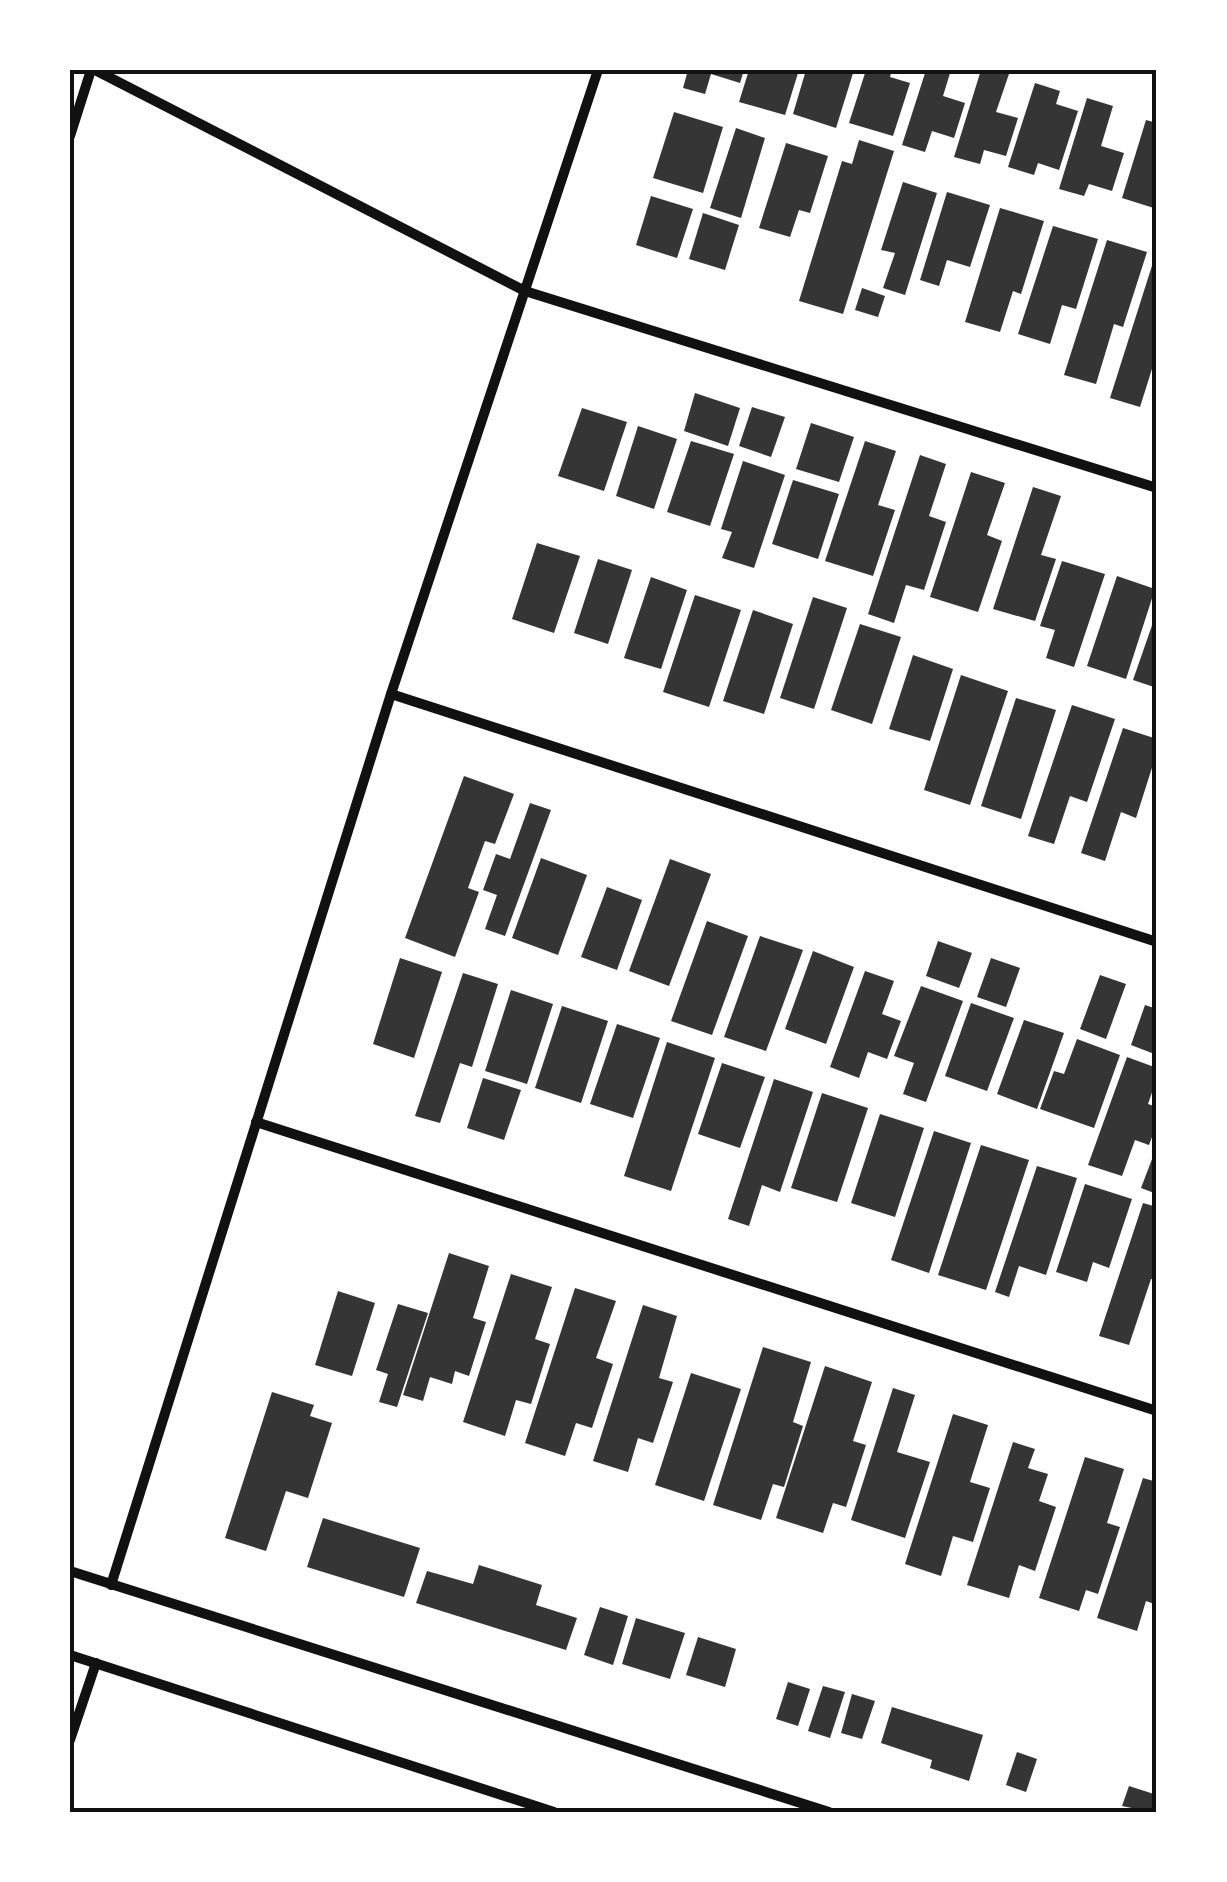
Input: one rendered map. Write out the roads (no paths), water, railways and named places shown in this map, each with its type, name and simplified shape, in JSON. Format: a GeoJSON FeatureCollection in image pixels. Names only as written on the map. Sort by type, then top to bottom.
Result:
{"type":"FeatureCollection","features":[{"type":"Feature","properties":{"kind":"street"},"geometry":{"type":"LineString","coordinates":[[70,136],[93,70],[526,291],[1157,488]]}},
{"type":"Feature","properties":{"kind":"street"},"geometry":{"type":"LineString","coordinates":[[111,1584],[391,694],[598,70]]}},
{"type":"Feature","properties":{"kind":"street"},"geometry":{"type":"LineString","coordinates":[[391,694],[1157,942]]}},
{"type":"Feature","properties":{"kind":"street"},"geometry":{"type":"LineString","coordinates":[[256,1122],[1157,1412]]}},
{"type":"Feature","properties":{"kind":"street"},"geometry":{"type":"LineString","coordinates":[[70,1571],[829,1812]]}},
{"type":"Feature","properties":{"kind":"street"},"geometry":{"type":"LineString","coordinates":[[70,1654],[554,1812]]}},
{"type":"Feature","properties":{"kind":"street"},"geometry":{"type":"LineString","coordinates":[[70,1740],[96,1663]]}}]}
